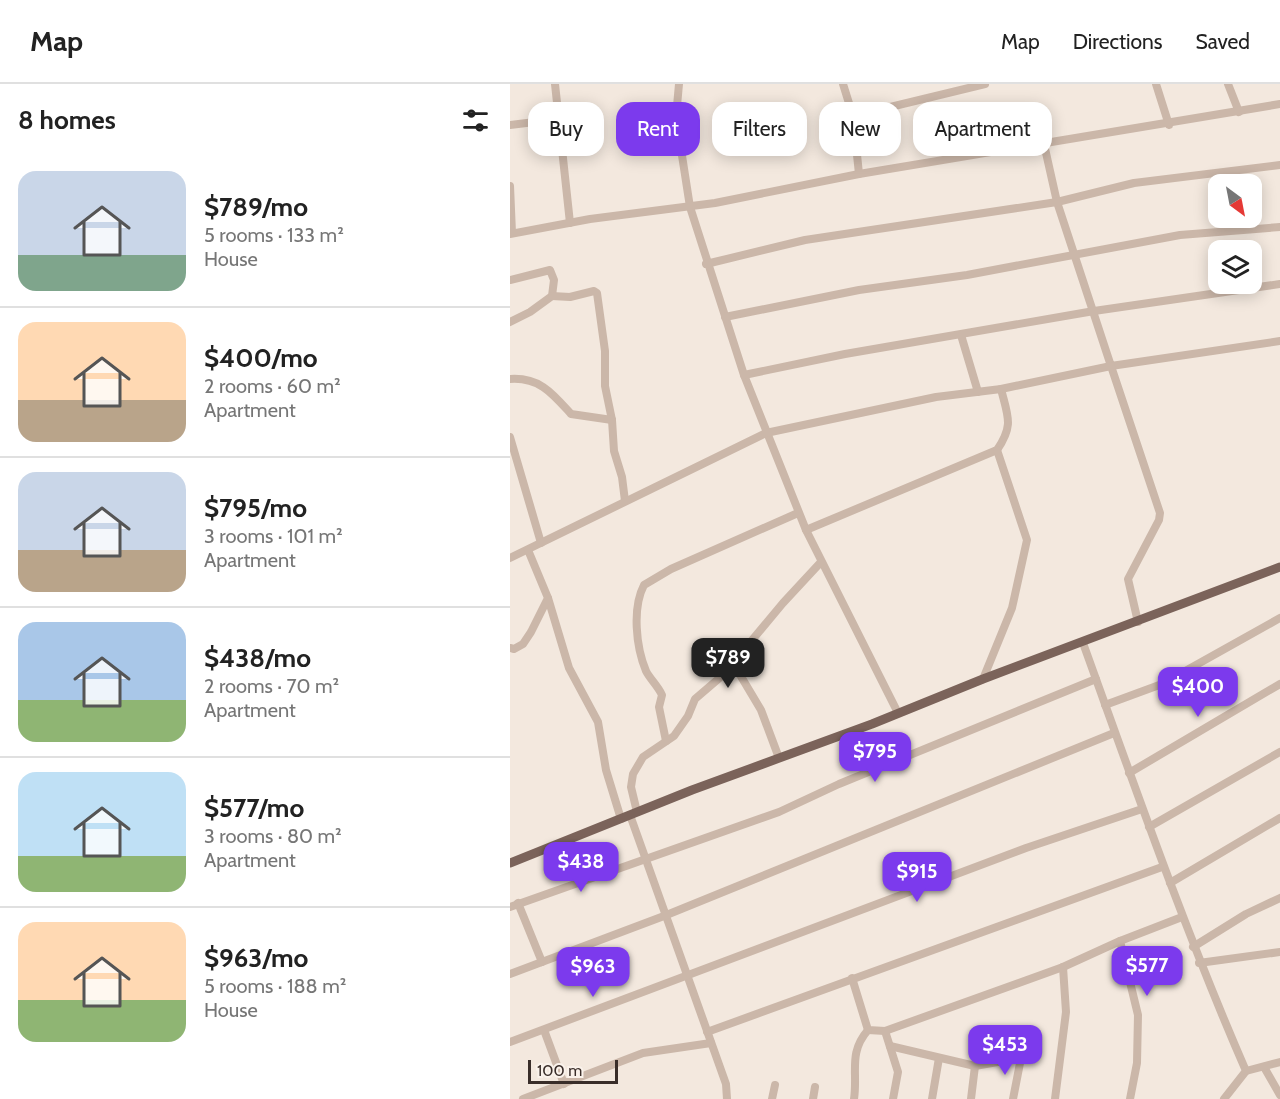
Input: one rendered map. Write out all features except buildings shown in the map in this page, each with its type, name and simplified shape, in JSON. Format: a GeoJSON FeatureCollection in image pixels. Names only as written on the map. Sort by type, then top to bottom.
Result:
{"type":"FeatureCollection","features":[{"type":"Feature","properties":{"kind":"main road"},"geometry":{"type":"LineString","coordinates":[[510,861],[1280,567]]}},
{"type":"Feature","properties":{"kind":"street"},"geometry":{"type":"LineString","coordinates":[[555,84],[557,102]]}},
{"type":"Feature","properties":{"kind":"street"},"geometry":{"type":"LineString","coordinates":[[680,84],[676,117],[690,207],[706,264],[744,375],[798,513],[898,713]]}},
{"type":"Feature","properties":{"kind":"street"},"geometry":{"type":"LineString","coordinates":[[843,84],[849,102]]}},
{"type":"Feature","properties":{"kind":"street"},"geometry":{"type":"LineString","coordinates":[[901,104],[985,84]]}},
{"type":"Feature","properties":{"kind":"street"},"geometry":{"type":"LineString","coordinates":[[1156,84],[1169,124]]}},
{"type":"Feature","properties":{"kind":"street"},"geometry":{"type":"LineString","coordinates":[[1228,84],[1239,112]]}},
{"type":"Feature","properties":{"kind":"street"},"geometry":{"type":"LineString","coordinates":[[1052,143],[1280,104]]}},
{"type":"Feature","properties":{"kind":"street"},"geometry":{"type":"LineString","coordinates":[[510,125],[528,123]]}},
{"type":"Feature","properties":{"kind":"street"},"geometry":{"type":"LineString","coordinates":[[563,156],[570,223]]}},
{"type":"Feature","properties":{"kind":"street"},"geometry":{"type":"LineString","coordinates":[[857,156],[859,174]]}},
{"type":"Feature","properties":{"kind":"street"},"geometry":{"type":"LineString","coordinates":[[510,186],[511,234],[570,223],[690,207],[859,174],[970,156]]}},
{"type":"Feature","properties":{"kind":"street"},"geometry":{"type":"LineString","coordinates":[[1047,156],[1057,202],[1160,513],[1128,579],[1138,622]]}},
{"type":"Feature","properties":{"kind":"street"},"geometry":{"type":"LineString","coordinates":[[706,264],[805,240],[1057,202],[1134,183],[1280,165]]}},
{"type":"Feature","properties":{"kind":"street"},"geometry":{"type":"LineString","coordinates":[[725,317],[859,290],[1076,257],[1180,235],[1280,227]]}},
{"type":"Feature","properties":{"kind":"street"},"geometry":{"type":"LineString","coordinates":[[510,280],[550,270],[554,280],[552,296]]}},
{"type":"Feature","properties":{"kind":"street"},"geometry":{"type":"LineString","coordinates":[[744,375],[845,354],[1094,311],[1280,284]]}},
{"type":"Feature","properties":{"kind":"street"},"geometry":{"type":"LineString","coordinates":[[510,322],[530,312],[552,296],[570,297],[594,291],[597,294],[604,344],[604,386],[612,420],[614,451],[622,477],[625,501]]}},
{"type":"Feature","properties":{"kind":"street"},"geometry":{"type":"LineString","coordinates":[[961,335],[978,392]]}},
{"type":"Feature","properties":{"kind":"street"},"geometry":{"type":"LineString","coordinates":[[510,558],[766,433],[936,397],[1001,389],[1111,366],[1280,341]]}},
{"type":"Feature","properties":{"kind":"street"},"geometry":{"type":"LineString","coordinates":[[510,379],[527,380],[549,389],[571,414],[612,420]]}},
{"type":"Feature","properties":{"kind":"street"},"geometry":{"type":"LineString","coordinates":[[806,530],[997,450],[1008,433],[1010,424],[1001,389]]}},
{"type":"Feature","properties":{"kind":"street"},"geometry":{"type":"LineString","coordinates":[[510,437],[541,543]]}},
{"type":"Feature","properties":{"kind":"street"},"geometry":{"type":"LineString","coordinates":[[984,679],[1012,608],[1027,540],[997,450]]}},
{"type":"Feature","properties":{"kind":"street"},"geometry":{"type":"LineString","coordinates":[[666,741],[659,707],[662,695],[646,670],[641,653],[637,617],[640,592],[644,585],[671,569],[798,513]]}},
{"type":"Feature","properties":{"kind":"street"},"geometry":{"type":"LineString","coordinates":[[528,550],[548,598],[569,668],[598,722],[610,789],[629,815],[726,1084],[728,1099]]}},
{"type":"Feature","properties":{"kind":"street"},"geometry":{"type":"LineString","coordinates":[[629,815],[633,774],[643,757],[666,741],[683,723],[699,694],[713,685],[821,562]]}},
{"type":"Feature","properties":{"kind":"street"},"geometry":{"type":"LineString","coordinates":[[510,648],[514,649],[523,644],[548,598]]}},
{"type":"Feature","properties":{"kind":"street"},"geometry":{"type":"LineString","coordinates":[[1105,705],[1162,684],[1280,618]]}},
{"type":"Feature","properties":{"kind":"street"},"geometry":{"type":"LineString","coordinates":[[1083,643],[1162,867],[1199,963],[1246,1071]]}},
{"type":"Feature","properties":{"kind":"street"},"geometry":{"type":"LineString","coordinates":[[733,663],[761,710],[779,758]]}},
{"type":"Feature","properties":{"kind":"street"},"geometry":{"type":"LineString","coordinates":[[510,907],[779,812],[838,784],[1096,679]]}},
{"type":"Feature","properties":{"kind":"street"},"geometry":{"type":"LineString","coordinates":[[1129,773],[1280,684]]}},
{"type":"Feature","properties":{"kind":"street"},"geometry":{"type":"LineString","coordinates":[[510,974],[664,916],[1114,733]]}},
{"type":"Feature","properties":{"kind":"street"},"geometry":{"type":"LineString","coordinates":[[1149,827],[1280,752]]}},
{"type":"Feature","properties":{"kind":"street"},"geometry":{"type":"LineString","coordinates":[[510,1042],[1026,848],[1142,809]]}},
{"type":"Feature","properties":{"kind":"street"},"geometry":{"type":"LineString","coordinates":[[1170,883],[1280,818]]}},
{"type":"Feature","properties":{"kind":"street"},"geometry":{"type":"LineString","coordinates":[[707,1032],[1162,867]]}},
{"type":"Feature","properties":{"kind":"street"},"geometry":{"type":"LineString","coordinates":[[1193,947],[1246,914],[1280,898]]}},
{"type":"Feature","properties":{"kind":"street"},"geometry":{"type":"LineString","coordinates":[[518,903],[543,962]]}},
{"type":"Feature","properties":{"kind":"street"},"geometry":{"type":"LineString","coordinates":[[868,1030],[885,1031],[1063,967],[1120,941],[1182,917]]}},
{"type":"Feature","properties":{"kind":"street"},"geometry":{"type":"LineString","coordinates":[[1120,941],[1138,1015],[1137,1063],[1130,1099]]}},
{"type":"Feature","properties":{"kind":"street"},"geometry":{"type":"LineString","coordinates":[[1199,963],[1280,952]]}},
{"type":"Feature","properties":{"kind":"street"},"geometry":{"type":"LineString","coordinates":[[1055,1099],[1066,1012],[1063,967]]}},
{"type":"Feature","properties":{"kind":"street"},"geometry":{"type":"LineString","coordinates":[[852,978],[868,1030],[855,1053],[857,1078],[854,1099]]}},
{"type":"Feature","properties":{"kind":"street"},"geometry":{"type":"LineString","coordinates":[[544,1030],[564,1084]]}},
{"type":"Feature","properties":{"kind":"street"},"geometry":{"type":"LineString","coordinates":[[885,1031],[898,1072],[893,1099]]}},
{"type":"Feature","properties":{"kind":"street"},"geometry":{"type":"LineString","coordinates":[[523,1099],[643,1053],[711,1042]]}},
{"type":"Feature","properties":{"kind":"street"},"geometry":{"type":"LineString","coordinates":[[890,1046],[975,1066],[1021,1059],[1013,1099]]}},
{"type":"Feature","properties":{"kind":"street"},"geometry":{"type":"LineString","coordinates":[[932,1099],[939,1058]]}},
{"type":"Feature","properties":{"kind":"street"},"geometry":{"type":"LineString","coordinates":[[1224,1099],[1246,1071],[1280,1062]]}},
{"type":"Feature","properties":{"kind":"street"},"geometry":{"type":"LineString","coordinates":[[971,1099],[975,1066]]}},
{"type":"Feature","properties":{"kind":"street"},"geometry":{"type":"LineString","coordinates":[[1264,1066],[1280,1095]]}},
{"type":"Feature","properties":{"kind":"street"},"geometry":{"type":"LineString","coordinates":[[772,1099],[775,1085]]}},
{"type":"Feature","properties":{"kind":"street"},"geometry":{"type":"LineString","coordinates":[[813,1099],[815,1087]]}}]}
